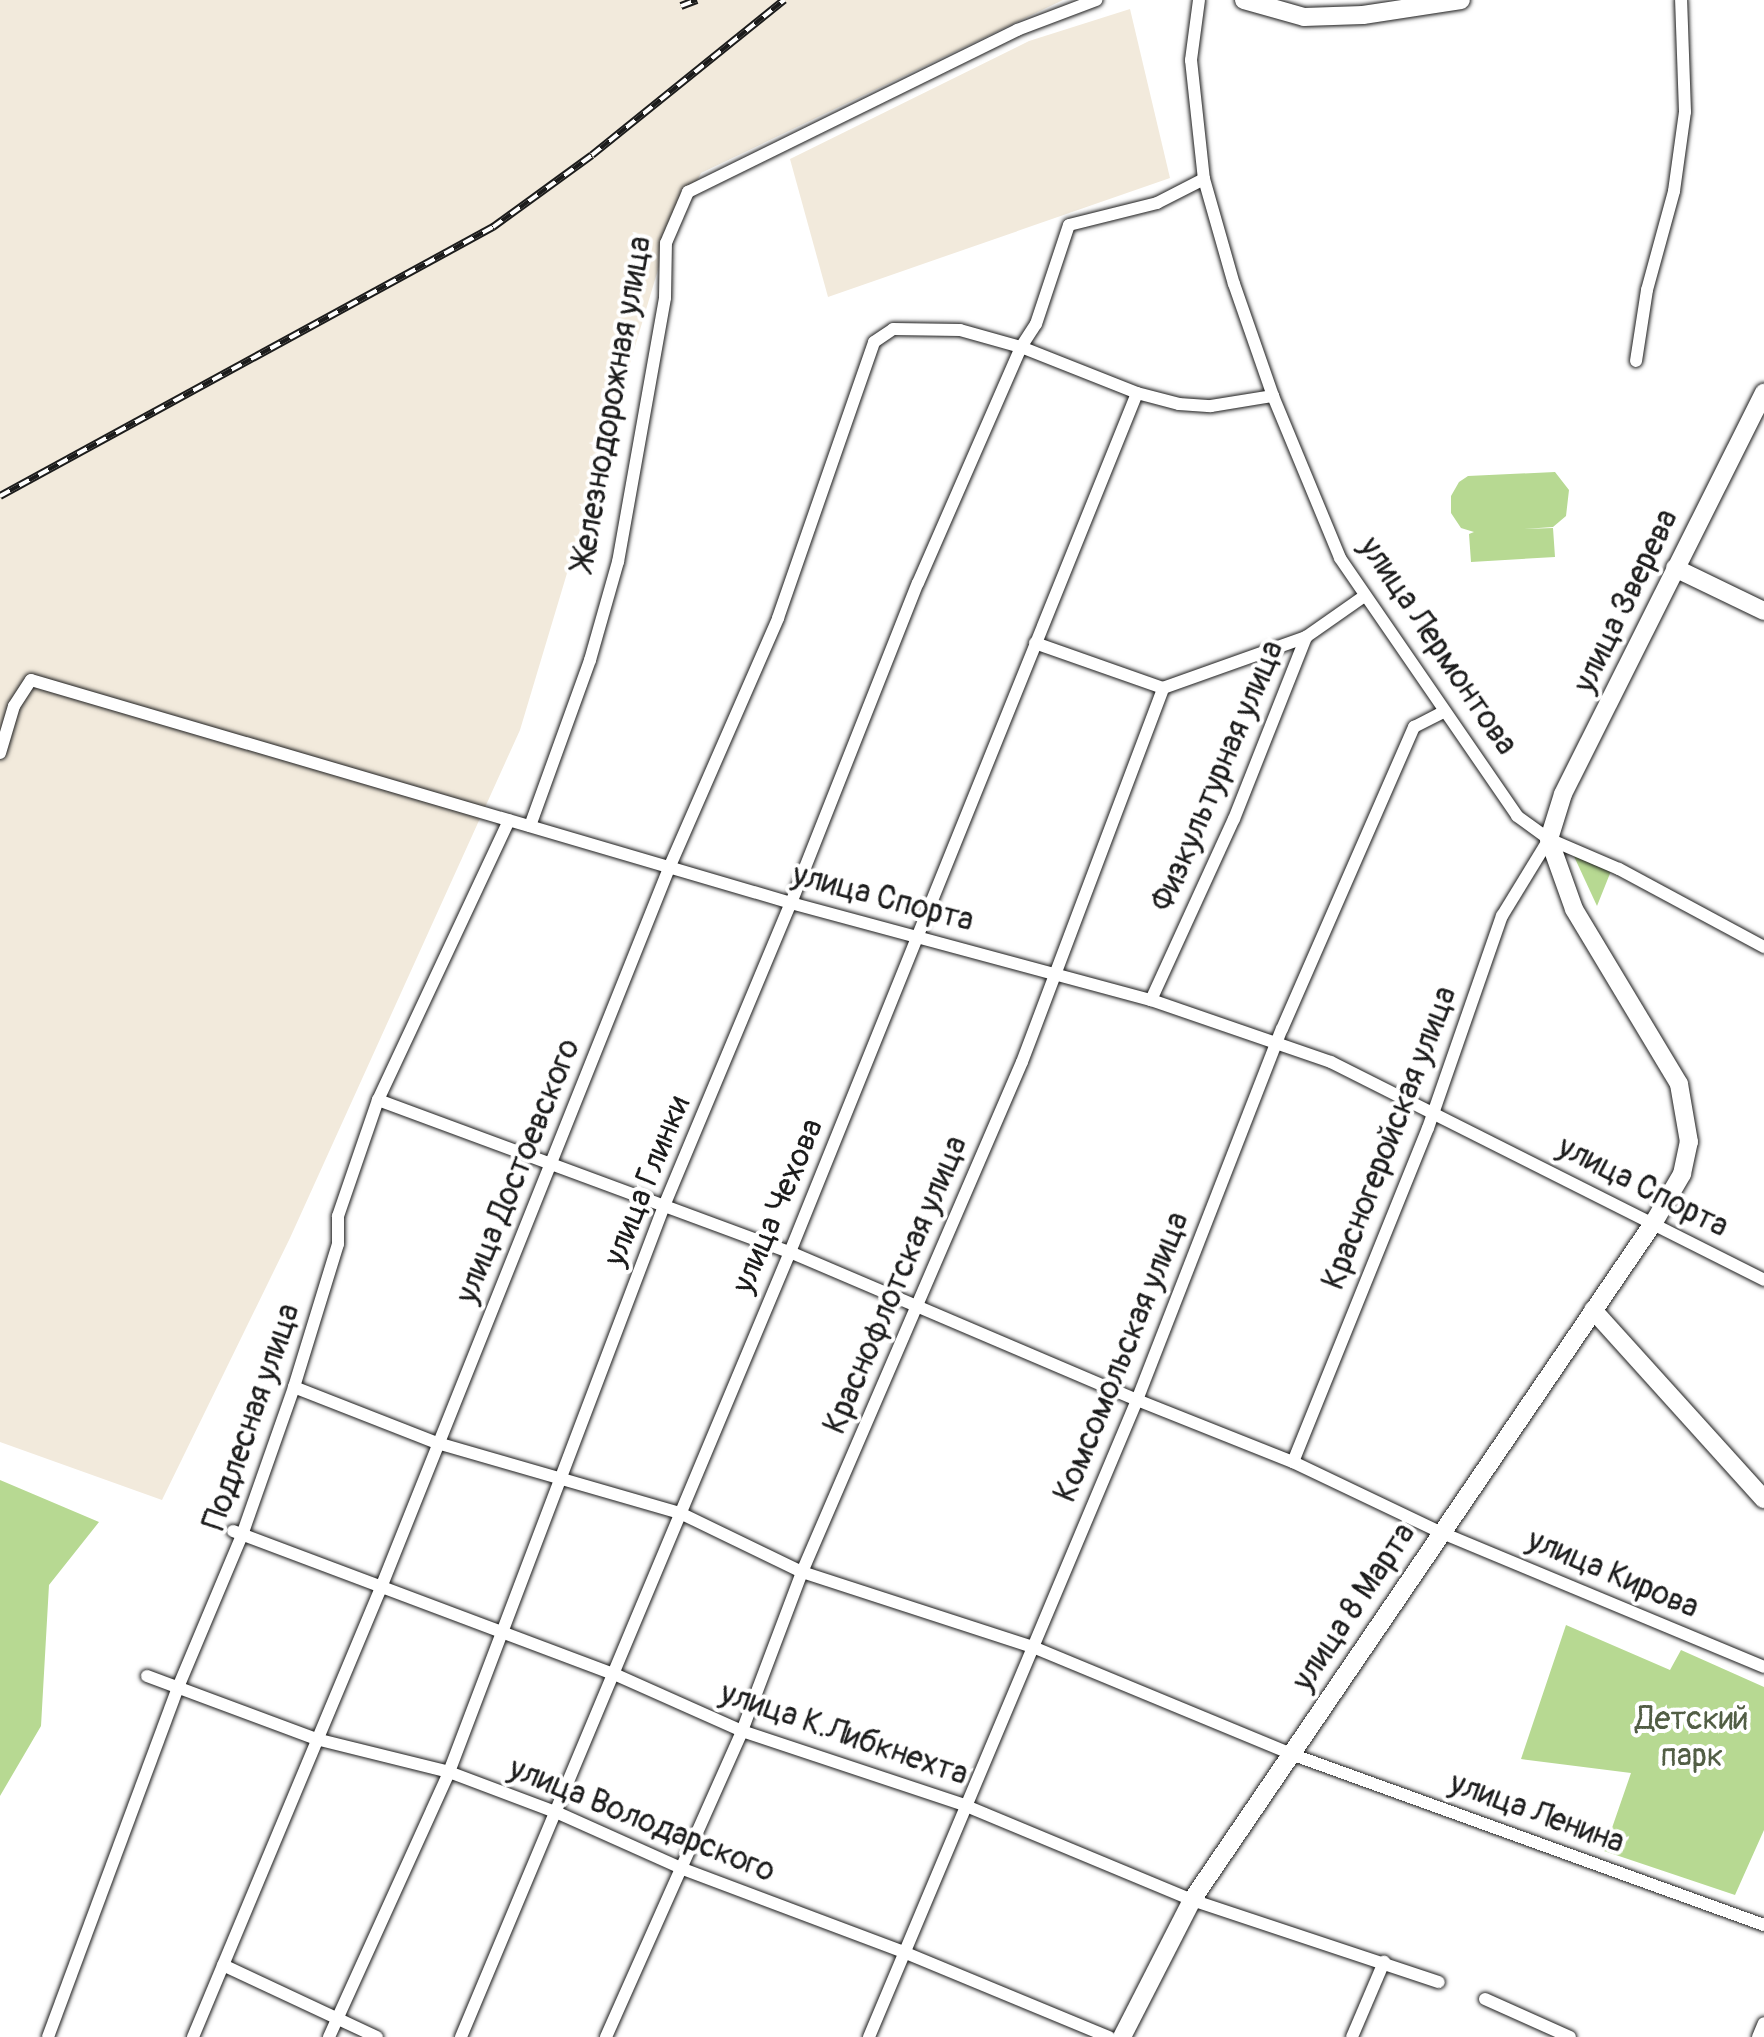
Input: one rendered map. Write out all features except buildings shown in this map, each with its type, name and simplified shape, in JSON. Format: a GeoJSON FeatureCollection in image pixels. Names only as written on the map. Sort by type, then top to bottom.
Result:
{"type":"FeatureCollection","features":[{"type":"Feature","properties":{"kind":"main road"},"geometry":{"type":"LineString","coordinates":[[1244,0],[1304,17],[1363,15],[1461,0]]}},
{"type":"Feature","properties":{"kind":"main road","name":"улица Зверева"},"geometry":{"type":"LineString","coordinates":[[1548,840],[1563,794],[1764,392]]}},
{"type":"Feature","properties":{"kind":"main road"},"geometry":{"type":"LineString","coordinates":[[1675,568],[1764,611]]}},
{"type":"Feature","properties":{"kind":"main road","name":"улица Лермонтова"},"geometry":{"type":"LineString","coordinates":[[1548,840],[1574,908],[1679,1084],[1688,1118],[1687,1157],[1654,1222]]}},
{"type":"Feature","properties":{"kind":"main road","name":"улица 8 Марта"},"geometry":{"type":"LineString","coordinates":[[1122,2037],[1192,1900],[1654,1222]]}},
{"type":"Feature","properties":{"kind":"main road"},"geometry":{"type":"LineString","coordinates":[[1593,1310],[1762,1492]]}},
{"type":"Feature","properties":{"kind":"street","name":"Железнодорожная улица"},"geometry":{"type":"LineString","coordinates":[[530,826],[590,660],[618,562],[664,298],[666,243],[688,192],[1016,30],[1096,0]]}},
{"type":"Feature","properties":{"kind":"street","name":"улица Лермонтова"},"geometry":{"type":"LineString","coordinates":[[1199,0],[1190,60],[1204,178],[1234,284],[1273,396],[1328,532],[1363,596],[1442,713],[1517,816],[1548,840]]}},
{"type":"Feature","properties":{"kind":"street"},"geometry":{"type":"LineString","coordinates":[[1636,361],[1647,290],[1674,191],[1685,112],[1680,0]]}},
{"type":"Feature","properties":{"kind":"street","name":"улица Глинки"},"geometry":{"type":"LineString","coordinates":[[329,2037],[448,1772],[664,1206],[791,904],[918,583],[1021,347],[1036,324],[1069,225],[1156,203],[1204,178]]}},
{"type":"Feature","properties":{"kind":"street","name":"улица Достоевского"},"geometry":{"type":"LineString","coordinates":[[193,2037],[380,1590],[436,1442],[553,1163],[670,868],[778,618],[874,342],[892,329],[960,330],[1021,347]]}},
{"type":"Feature","properties":{"kind":"street"},"geometry":{"type":"LineString","coordinates":[[1021,347],[1137,393],[1180,404],[1211,406],[1273,396]]}},
{"type":"Feature","properties":{"kind":"street","name":"улица Чехова"},"geometry":{"type":"LineString","coordinates":[[461,2037],[920,936],[1137,393]]}},
{"type":"Feature","properties":{"kind":"street","name":"Физкультурная улица"},"geometry":{"type":"LineString","coordinates":[[1152,1000],[1234,819],[1306,637],[1363,596]]}},
{"type":"Feature","properties":{"kind":"street"},"geometry":{"type":"LineString","coordinates":[[1035,643],[1164,688],[1306,637]]}},
{"type":"Feature","properties":{"kind":"street","name":"улица Спорта"},"geometry":{"type":"LineString","coordinates":[[0,753],[14,706],[31,680],[791,904],[1152,1000],[1278,1041],[1434,1112],[1764,1280]]}},
{"type":"Feature","properties":{"kind":"street","name":"Краснофлотская улица"},"geometry":{"type":"LineString","coordinates":[[606,2037],[742,1730],[802,1572],[1022,1062],[1053,971],[1164,688]]}},
{"type":"Feature","properties":{"kind":"street","name":"Комсомольская улица"},"geometry":{"type":"LineString","coordinates":[[869,2037],[1136,1400],[1278,1041],[1414,727],[1442,713]]}},
{"type":"Feature","properties":{"kind":"street","name":"Подлесная улица"},"geometry":{"type":"LineString","coordinates":[[48,2037],[294,1387],[338,1244],[338,1216],[378,1100],[510,820]]}},
{"type":"Feature","properties":{"kind":"street"},"geometry":{"type":"LineString","coordinates":[[1548,840],[1618,869],[1764,947]]}},
{"type":"Feature","properties":{"kind":"street","name":"Красногеройская улица"},"geometry":{"type":"LineString","coordinates":[[1294,1462],[1434,1112],[1502,916],[1548,840]]}},
{"type":"Feature","properties":{"kind":"street","name":"улица Кирова"},"geometry":{"type":"LineString","coordinates":[[378,1100],[790,1252],[1136,1400],[1294,1462],[1440,1532],[1764,1666]]}},
{"type":"Feature","properties":{"kind":"street","name":"улица Ленина"},"geometry":{"type":"LineString","coordinates":[[294,1387],[436,1442],[560,1481],[680,1512],[802,1572],[1033,1647],[1291,1754],[1764,1926]]}},
{"type":"Feature","properties":{"kind":"street","name":"улица К.Либкнехта"},"geometry":{"type":"LineString","coordinates":[[237,1533],[380,1590],[614,1674],[742,1730],[964,1805],[1192,1900],[1439,1982]]}},
{"type":"Feature","properties":{"kind":"street","name":"улица Володарского"},"geometry":{"type":"LineString","coordinates":[[146,1676],[179,1685],[316,1739],[448,1772],[558,1812],[682,1869],[906,1953],[1109,2037]]}},
{"type":"Feature","properties":{"kind":"street"},"geometry":{"type":"LineString","coordinates":[[1352,2037],[1384,1962]]}},
{"type":"Feature","properties":{"kind":"street"},"geometry":{"type":"LineString","coordinates":[[223,1965],[377,2037]]}},
{"type":"Feature","properties":{"kind":"street"},"geometry":{"type":"LineString","coordinates":[[1485,2000],[1570,2037]]}},
{"type":"Feature","properties":{"kind":"street"},"geometry":{"type":"LineString","coordinates":[[1758,2037],[1764,2023]]}},
{"type":"Feature","properties":{"kind":"shaded area"},"geometry":{"type":"Polygon","coordinates":[[[0,0],[1063,0],[701,173],[666,243],[520,730],[290,1238],[162,1500],[0,1442],[0,0]]]}},
{"type":"Feature","properties":{"kind":"shaded area"},"geometry":{"type":"Polygon","coordinates":[[[1130,9],[1170,178],[828,297],[790,159],[1029,41],[1130,9]]]}},
{"type":"Feature","properties":{"kind":"green space"},"geometry":{"type":"Polygon","coordinates":[[[1555,472],[1569,490],[1566,516],[1553,527],[1523,529],[1553,528],[1555,557],[1471,562],[1469,534],[1474,532],[1461,528],[1451,513],[1451,496],[1459,482],[1468,476],[1555,472]]]}},
{"type":"Feature","properties":{"kind":"green space"},"geometry":{"type":"Polygon","coordinates":[[[1572,852],[1611,871],[1597,906],[1572,852]]]}},
{"type":"Feature","properties":{"kind":"green space"},"geometry":{"type":"Polygon","coordinates":[[[0,1480],[99,1522],[49,1585],[41,1726],[0,1796],[0,1480]]]}},
{"type":"Feature","properties":{"kind":"green space","name":"Детский парк"},"geometry":{"type":"Polygon","coordinates":[[[1566,1625],[1670,1670],[1681,1650],[1764,1687],[1764,1830],[1735,1895],[1604,1851],[1631,1773],[1521,1759],[1566,1625]]]}},
{"type":"Feature","properties":{"kind":"railway"},"geometry":{"type":"LineString","coordinates":[[681,6],[697,0]]}},
{"type":"Feature","properties":{"kind":"railway"},"geometry":{"type":"LineString","coordinates":[[0,496],[493,227],[592,155],[784,0]]}}]}
